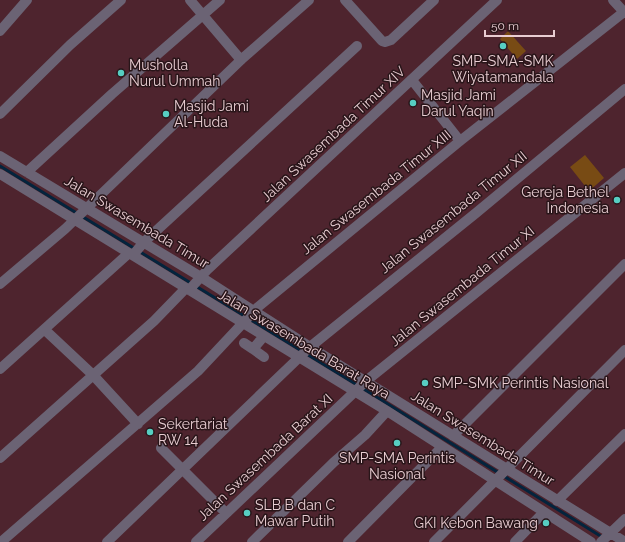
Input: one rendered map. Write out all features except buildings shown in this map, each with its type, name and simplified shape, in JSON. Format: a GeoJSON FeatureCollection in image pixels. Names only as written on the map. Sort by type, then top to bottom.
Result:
{"type":"FeatureCollection","features":[{"type":"Feature","properties":{"kind":"street"},"geometry":{"type":"LineString","coordinates":[[0,31],[27,0]]}},
{"type":"Feature","properties":{"kind":"street"},"geometry":{"type":"LineString","coordinates":[[0,114],[70,45],[121,0]]}},
{"type":"Feature","properties":{"kind":"street"},"geometry":{"type":"LineString","coordinates":[[190,0],[241,60]]}},
{"type":"Feature","properties":{"kind":"street"},"geometry":{"type":"LineString","coordinates":[[27,172],[112,94],[220,0]]}},
{"type":"Feature","properties":{"kind":"street"},"geometry":{"type":"LineString","coordinates":[[0,284],[80,214],[241,60],[309,0]]}},
{"type":"Feature","properties":{"kind":"street"},"geometry":{"type":"LineString","coordinates":[[345,0],[382,41],[386,42],[391,40],[434,0]]}},
{"type":"Feature","properties":{"kind":"street","name":"Jalan Swasembada Timur XIV"},"geometry":{"type":"LineString","coordinates":[[0,458],[154,321],[497,0]]}},
{"type":"Feature","properties":{"kind":"street"},"geometry":{"type":"LineString","coordinates":[[613,0],[625,12]]}},
{"type":"Feature","properties":{"kind":"street","name":"Jalan Swasembada Timur XIII"},"geometry":{"type":"LineString","coordinates":[[0,542],[202,368],[248,317],[460,141],[625,12]]}},
{"type":"Feature","properties":{"kind":"street"},"geometry":{"type":"LineString","coordinates":[[0,368],[132,254],[357,46]]}},
{"type":"Feature","properties":{"kind":"street"},"geometry":{"type":"LineString","coordinates":[[412,80],[460,141]]}},
{"type":"Feature","properties":{"kind":"street","name":"Jalan Swasembada Timur XII"},"geometry":{"type":"LineString","coordinates":[[106,542],[309,348],[476,213],[625,89]]}},
{"type":"Feature","properties":{"kind":"street","name":"Jalan Swasembada Timur"},"geometry":{"type":"LineString","coordinates":[[0,156],[27,172],[80,214],[144,243],[200,278],[248,317],[309,348],[360,386],[453,436],[625,542]]}},
{"type":"Feature","properties":{"kind":"street","name":"Jalan Swasembada Timur XI"},"geometry":{"type":"LineString","coordinates":[[360,386],[625,173]]}},
{"type":"Feature","properties":{"kind":"street","name":"Jalan Swasembada Barat Raya"},"geometry":{"type":"LineString","coordinates":[[1,177],[80,214],[132,254],[188,289],[248,317],[264,336],[300,357],[360,386],[387,411],[442,447],[496,479],[591,542]]}},
{"type":"Feature","properties":{"kind":"street"},"geometry":{"type":"LineString","coordinates":[[453,436],[625,264]]}},
{"type":"Feature","properties":{"kind":"street"},"geometry":{"type":"LineString","coordinates":[[45,330],[93,375],[138,424]]}},
{"type":"Feature","properties":{"kind":"street"},"geometry":{"type":"LineString","coordinates":[[253,349],[264,336]]}},
{"type":"Feature","properties":{"kind":"street"},"geometry":{"type":"LineString","coordinates":[[244,343],[264,357]]}},
{"type":"Feature","properties":{"kind":"street"},"geometry":{"type":"LineString","coordinates":[[434,542],[625,350]]}},
{"type":"Feature","properties":{"kind":"street","name":"Jalan Swasembada Barat XI"},"geometry":{"type":"LineString","coordinates":[[196,542],[225,512],[360,386]]}},
{"type":"Feature","properties":{"kind":"street"},"geometry":{"type":"LineString","coordinates":[[252,542],[334,462],[365,435],[387,411]]}},
{"type":"Feature","properties":{"kind":"street"},"geometry":{"type":"LineString","coordinates":[[557,501],[625,434]]}},
{"type":"Feature","properties":{"kind":"street"},"geometry":{"type":"LineString","coordinates":[[348,542],[442,447]]}},
{"type":"Feature","properties":{"kind":"street"},"geometry":{"type":"LineString","coordinates":[[161,448],[184,469],[225,512]]}},
{"type":"Feature","properties":{"kind":"street"},"geometry":{"type":"LineString","coordinates":[[515,542],[544,512]]}},
{"type":"Feature","properties":{"kind":"street"},"geometry":{"type":"LineString","coordinates":[[601,542],[625,519]]}},
{"type":"Feature","properties":{"kind":"shaded area"},"geometry":{"type":"Polygon","coordinates":[[[508,31],[526,51],[517,59],[500,39],[508,31]]]}},
{"type":"Feature","properties":{"kind":"shaded area"},"geometry":{"type":"Polygon","coordinates":[[[585,155],[604,178],[589,191],[570,167],[585,155]]]}},
{"type":"Feature","properties":{"kind":"waterway"},"geometry":{"type":"LineString","coordinates":[[0,166],[357,385]]}},
{"type":"Feature","properties":{"kind":"waterway"},"geometry":{"type":"LineString","coordinates":[[362,388],[602,537]]}},
{"type":"Feature","properties":{"kind":"place","name":"SMP-SMA-SMK Wiyatamandala"},"geometry":{"type":"Point","coordinates":[503,46]}},
{"type":"Feature","properties":{"kind":"place","name":"Musholla Nurul Ummah"},"geometry":{"type":"Point","coordinates":[121,73]}},
{"type":"Feature","properties":{"kind":"place","name":"Masjid Jami Darul Yaqin"},"geometry":{"type":"Point","coordinates":[413,103]}},
{"type":"Feature","properties":{"kind":"place","name":"Masjid Jami Al-Huda"},"geometry":{"type":"Point","coordinates":[166,114]}},
{"type":"Feature","properties":{"kind":"place","name":"Gereja Bethel Indonesia"},"geometry":{"type":"Point","coordinates":[617,200]}},
{"type":"Feature","properties":{"kind":"place","name":"SMP-SMK Perintis Nasional"},"geometry":{"type":"Point","coordinates":[425,383]}},
{"type":"Feature","properties":{"kind":"place","name":"Sekertariat RW 14"},"geometry":{"type":"Point","coordinates":[150,432]}},
{"type":"Feature","properties":{"kind":"place","name":"SMP-SMA Perintis Nasional"},"geometry":{"type":"Point","coordinates":[397,443]}},
{"type":"Feature","properties":{"kind":"place","name":"SLB B dan C Mawar Putih"},"geometry":{"type":"Point","coordinates":[247,513]}},
{"type":"Feature","properties":{"kind":"place","name":"GKI Kebon Bawang"},"geometry":{"type":"Point","coordinates":[546,523]}}]}
